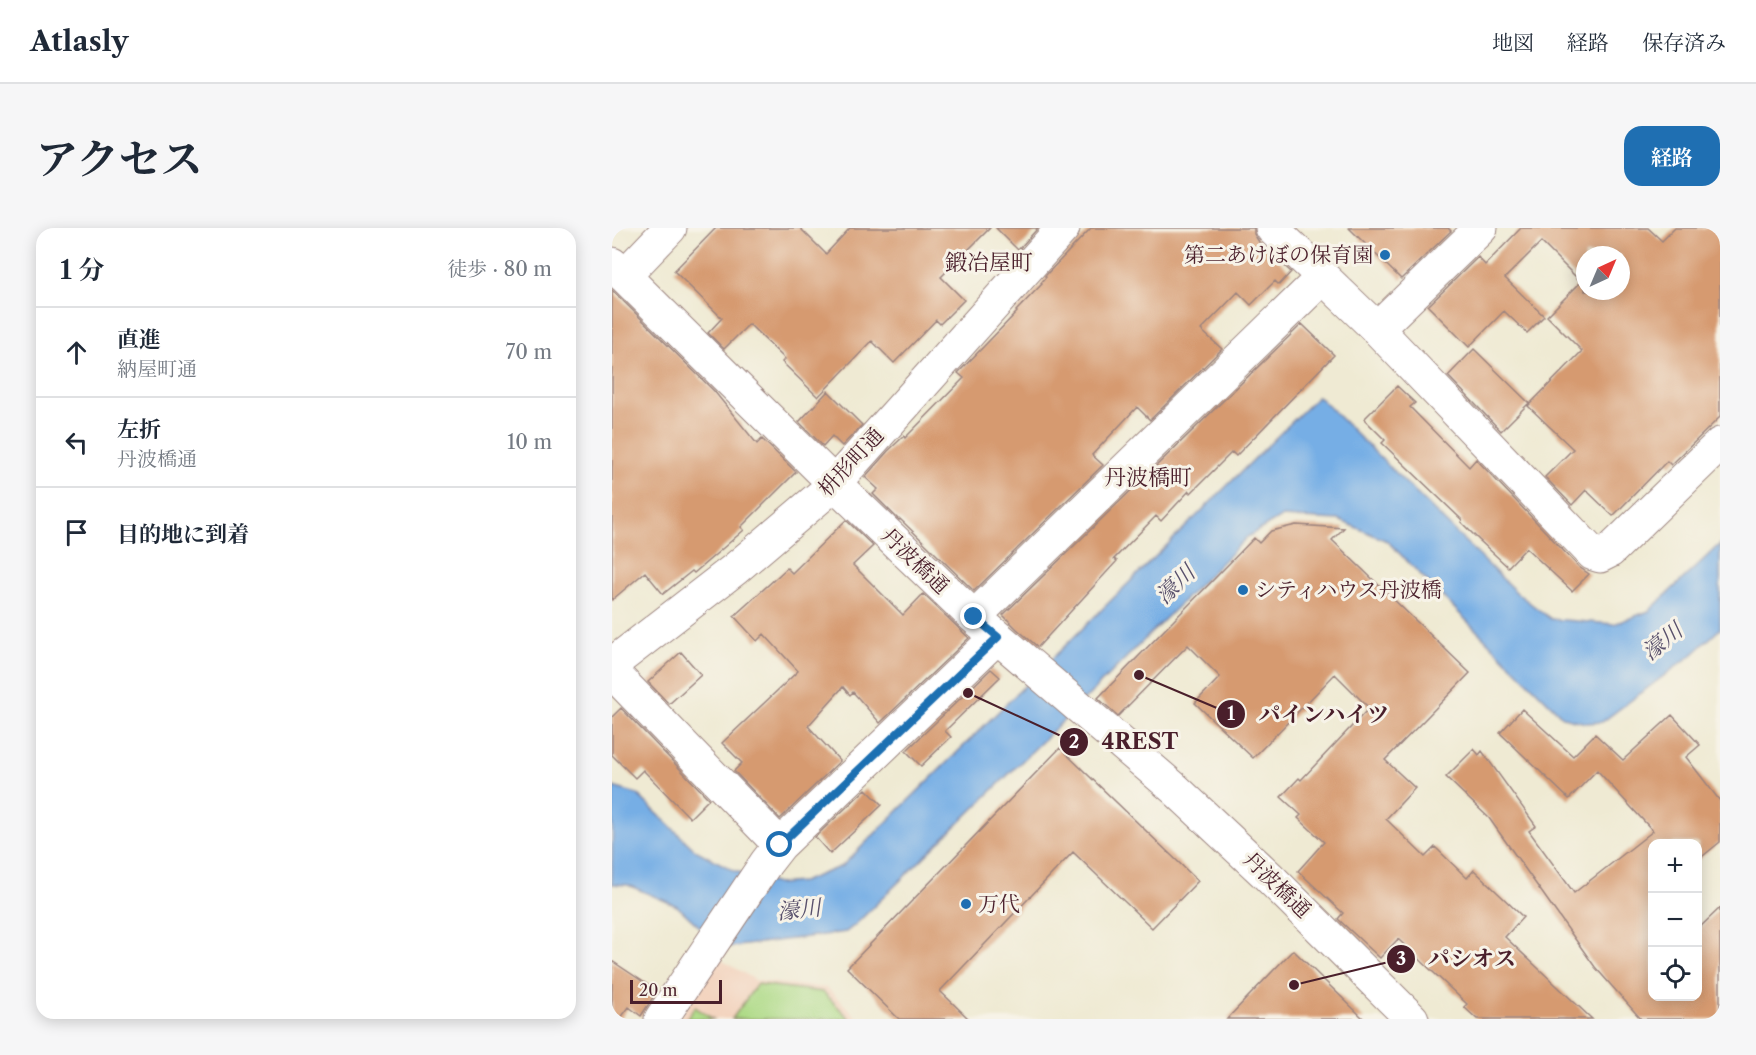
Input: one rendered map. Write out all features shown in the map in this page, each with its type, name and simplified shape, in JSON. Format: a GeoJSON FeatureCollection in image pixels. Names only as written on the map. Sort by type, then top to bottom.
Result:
{"type":"FeatureCollection","features":[{"type":"Feature","properties":{"kind":"street"},"geometry":{"type":"LineString","coordinates":[[616,269],[670,228]]}},
{"type":"Feature","properties":{"kind":"street","name":"枡形町通"},"geometry":{"type":"LineString","coordinates":[[612,667],[616,661],[735,569],[834,483],[1063,228]]}},
{"type":"Feature","properties":{"kind":"street"},"geometry":{"type":"LineString","coordinates":[[1272,228],[1377,329],[1593,554],[1600,556],[1610,551],[1720,444]]}},
{"type":"Feature","properties":{"kind":"street"},"geometry":{"type":"LineString","coordinates":[[1377,329],[1481,228]]}},
{"type":"Feature","properties":{"kind":"street","name":"丹波橋通"},"geometry":{"type":"LineString","coordinates":[[616,269],[834,483],[986,627],[1175,789],[1260,868],[1412,1019]]}},
{"type":"Feature","properties":{"kind":"street"},"geometry":{"type":"LineString","coordinates":[[661,1019],[773,854],[986,627],[1323,277]]}},
{"type":"Feature","properties":{"kind":"street"},"geometry":{"type":"LineString","coordinates":[[612,672],[773,854]]}},
{"type":"Feature","properties":{"kind":"shaded area"},"geometry":{"type":"Polygon","coordinates":[[[720,959],[757,981],[827,988],[859,1019],[679,1019],[720,959]]]}},
{"type":"Feature","properties":{"kind":"green space"},"geometry":{"type":"Polygon","coordinates":[[[757,984],[823,992],[850,1019],[732,1019],[757,984]]]}},
{"type":"Feature","properties":{"kind":"green space"},"geometry":{"type":"Polygon","coordinates":[[[695,1007],[713,1019],[686,1019],[695,1007]]]}},
{"type":"Feature","properties":{"kind":"water","name":"濠川"},"geometry":{"type":"Polygon","coordinates":[[[1318,396],[1517,593],[1551,619],[1614,624],[1649,611],[1720,544],[1720,629],[1693,654],[1602,722],[1586,723],[1563,717],[1387,541],[1339,520],[1281,517],[1247,537],[1067,717],[846,932],[730,947],[703,930],[677,906],[628,885],[612,884],[613,787],[637,794],[695,850],[735,871],[777,884],[802,882],[842,866],[1318,396]]]}},
{"type":"Feature","properties":{"kind":"building"},"geometry":{"type":"Polygon","coordinates":[[[716,228],[800,228],[826,254],[850,228],[990,228],[941,277],[964,300],[940,324],[936,320],[894,363],[872,341],[818,397],[782,362],[785,359],[749,324],[724,349],[708,333],[722,318],[674,271],[716,228]]]}},
{"type":"Feature","properties":{"kind":"building"},"geometry":{"type":"Polygon","coordinates":[[[996,228],[1038,228],[1018,250],[996,228]]]}},
{"type":"Feature","properties":{"kind":"building"},"geometry":{"type":"Polygon","coordinates":[[[1091,228],[1254,228],[1254,234],[1259,242],[1291,272],[1279,285],[1275,281],[1251,305],[1238,292],[1201,330],[1222,349],[1150,420],[1137,407],[1092,455],[1103,465],[974,591],[873,494],[878,489],[865,477],[888,451],[904,436],[905,438],[964,378],[958,373],[1017,312],[1042,284],[1045,276],[1091,228]]]}},
{"type":"Feature","properties":{"kind":"building"},"geometry":{"type":"Polygon","coordinates":[[[1349,228],[1448,228],[1451,231],[1401,279],[1349,228]]]}},
{"type":"Feature","properties":{"kind":"building"},"geometry":{"type":"Polygon","coordinates":[[[1521,228],[1648,228],[1662,241],[1675,228],[1720,228],[1720,417],[1671,465],[1667,461],[1613,516],[1586,490],[1572,505],[1545,477],[1573,449],[1528,406],[1582,351],[1547,316],[1576,287],[1576,300],[1630,300],[1630,246],[1576,246],[1576,277],[1541,242],[1505,278],[1544,316],[1527,333],[1504,311],[1469,347],[1428,306],[1478,257],[1485,265],[1521,228]]]}},
{"type":"Feature","properties":{"kind":"building"},"geometry":{"type":"Polygon","coordinates":[[[612,290],[714,391],[757,444],[762,439],[796,472],[741,527],[744,530],[694,573],[692,571],[663,594],[645,572],[612,600],[612,290]]]}},
{"type":"Feature","properties":{"kind":"building"},"geometry":{"type":"Polygon","coordinates":[[[1302,324],[1334,355],[1236,456],[1232,452],[1191,493],[1189,491],[1161,521],[1156,516],[1114,559],[1117,561],[1038,647],[1017,629],[1003,615],[1302,324]]]}},
{"type":"Feature","properties":{"kind":"building"},"geometry":{"type":"Polygon","coordinates":[[[1474,349],[1529,403],[1501,431],[1448,376],[1474,349]]]}},
{"type":"Feature","properties":{"kind":"building"},"geometry":{"type":"Polygon","coordinates":[[[1397,386],[1415,403],[1410,407],[1469,467],[1476,459],[1579,567],[1589,574],[1572,591],[1526,548],[1508,567],[1382,443],[1385,440],[1364,419],[1397,386]]]}},
{"type":"Feature","properties":{"kind":"building"},"geometry":{"type":"Polygon","coordinates":[[[828,391],[862,425],[842,446],[832,436],[823,446],[799,422],[828,391]]]}},
{"type":"Feature","properties":{"kind":"building"},"geometry":{"type":"Polygon","coordinates":[[[846,520],[873,546],[853,565],[903,615],[923,594],[969,638],[880,723],[853,692],[850,695],[843,687],[808,726],[840,761],[780,819],[734,771],[742,763],[722,743],[798,671],[764,634],[757,641],[734,616],[787,568],[792,573],[846,520]]]}},
{"type":"Feature","properties":{"kind":"building"},"geometry":{"type":"Polygon","coordinates":[[[1296,525],[1344,528],[1332,540],[1470,673],[1385,760],[1415,788],[1386,819],[1425,857],[1435,847],[1467,878],[1474,870],[1523,917],[1505,937],[1592,1019],[1477,1019],[1464,1007],[1467,1004],[1398,939],[1380,958],[1338,919],[1343,913],[1298,871],[1324,842],[1298,818],[1301,815],[1281,797],[1299,778],[1301,780],[1369,708],[1335,674],[1253,758],[1195,703],[1220,677],[1188,645],[1118,716],[1098,698],[1254,538],[1259,543],[1271,531],[1296,525]]]}},
{"type":"Feature","properties":{"kind":"building"},"geometry":{"type":"Polygon","coordinates":[[[681,652],[701,675],[669,704],[648,682],[681,652]]]}},
{"type":"Feature","properties":{"kind":"building"},"geometry":{"type":"Polygon","coordinates":[[[991,669],[1000,677],[945,731],[951,737],[921,766],[906,751],[991,669]]]}},
{"type":"Feature","properties":{"kind":"building"},"geometry":{"type":"Polygon","coordinates":[[[621,708],[709,799],[690,818],[643,770],[635,778],[612,755],[612,717],[621,708]]]}},
{"type":"Feature","properties":{"kind":"building"},"geometry":{"type":"Polygon","coordinates":[[[1522,709],[1573,756],[1595,734],[1623,760],[1672,715],[1700,745],[1686,757],[1720,801],[1720,842],[1702,857],[1702,839],[1648,839],[1648,1001],[1702,1001],[1702,925],[1720,908],[1720,1019],[1641,1019],[1595,967],[1489,818],[1446,777],[1474,749],[1479,755],[1482,751],[1536,826],[1529,831],[1574,893],[1653,831],[1597,770],[1569,799],[1500,733],[1522,709]]]}},
{"type":"Feature","properties":{"kind":"building","name":"万代"},"geometry":{"type":"Polygon","coordinates":[[[1060,748],[1198,881],[1152,928],[1073,852],[940,991],[969,1019],[899,1019],[847,968],[1060,748]]]}},
{"type":"Feature","properties":{"kind":"building"},"geometry":{"type":"Polygon","coordinates":[[[866,789],[882,805],[830,854],[815,837],[866,789]]]}},
{"type":"Feature","properties":{"kind":"building"},"geometry":{"type":"Polygon","coordinates":[[[1293,950],[1364,1019],[1227,1019],[1293,950]]]}},
{"type":"Feature","properties":{"kind":"building"},"geometry":{"type":"Polygon","coordinates":[[[612,961],[657,991],[641,1016],[629,1007],[620,1019],[612,1019],[612,961]]]}},
{"type":"Feature","properties":{"kind":"place","name":"第二あけぼの保育園"},"geometry":{"type":"Point","coordinates":[1385,255]}},
{"type":"Feature","properties":{"kind":"place","name":"シティハウス丹波橋"},"geometry":{"type":"Point","coordinates":[1243,590]}},
{"type":"Feature","properties":{"kind":"place","name":"パインハイツ"},"geometry":{"type":"Point","coordinates":[1139,675]}},
{"type":"Feature","properties":{"kind":"place","name":"4REST"},"geometry":{"type":"Point","coordinates":[968,693]}},
{"type":"Feature","properties":{"kind":"place","name":"万代"},"geometry":{"type":"Point","coordinates":[966,904]}},
{"type":"Feature","properties":{"kind":"place","name":"パシオス"},"geometry":{"type":"Point","coordinates":[1294,985]}},
{"type":"Feature","properties":{"kind":"district","name":"鍛冶屋町"},"geometry":{"type":"Point","coordinates":[989,262]}},
{"type":"Feature","properties":{"kind":"district","name":"丹波橋町"},"geometry":{"type":"Point","coordinates":[1148,477]}},
{"type":"Feature","properties":{"kind":"route"},"geometry":{"type":"LineString","coordinates":[[780,845],[998,637],[974,617]]}}]}
